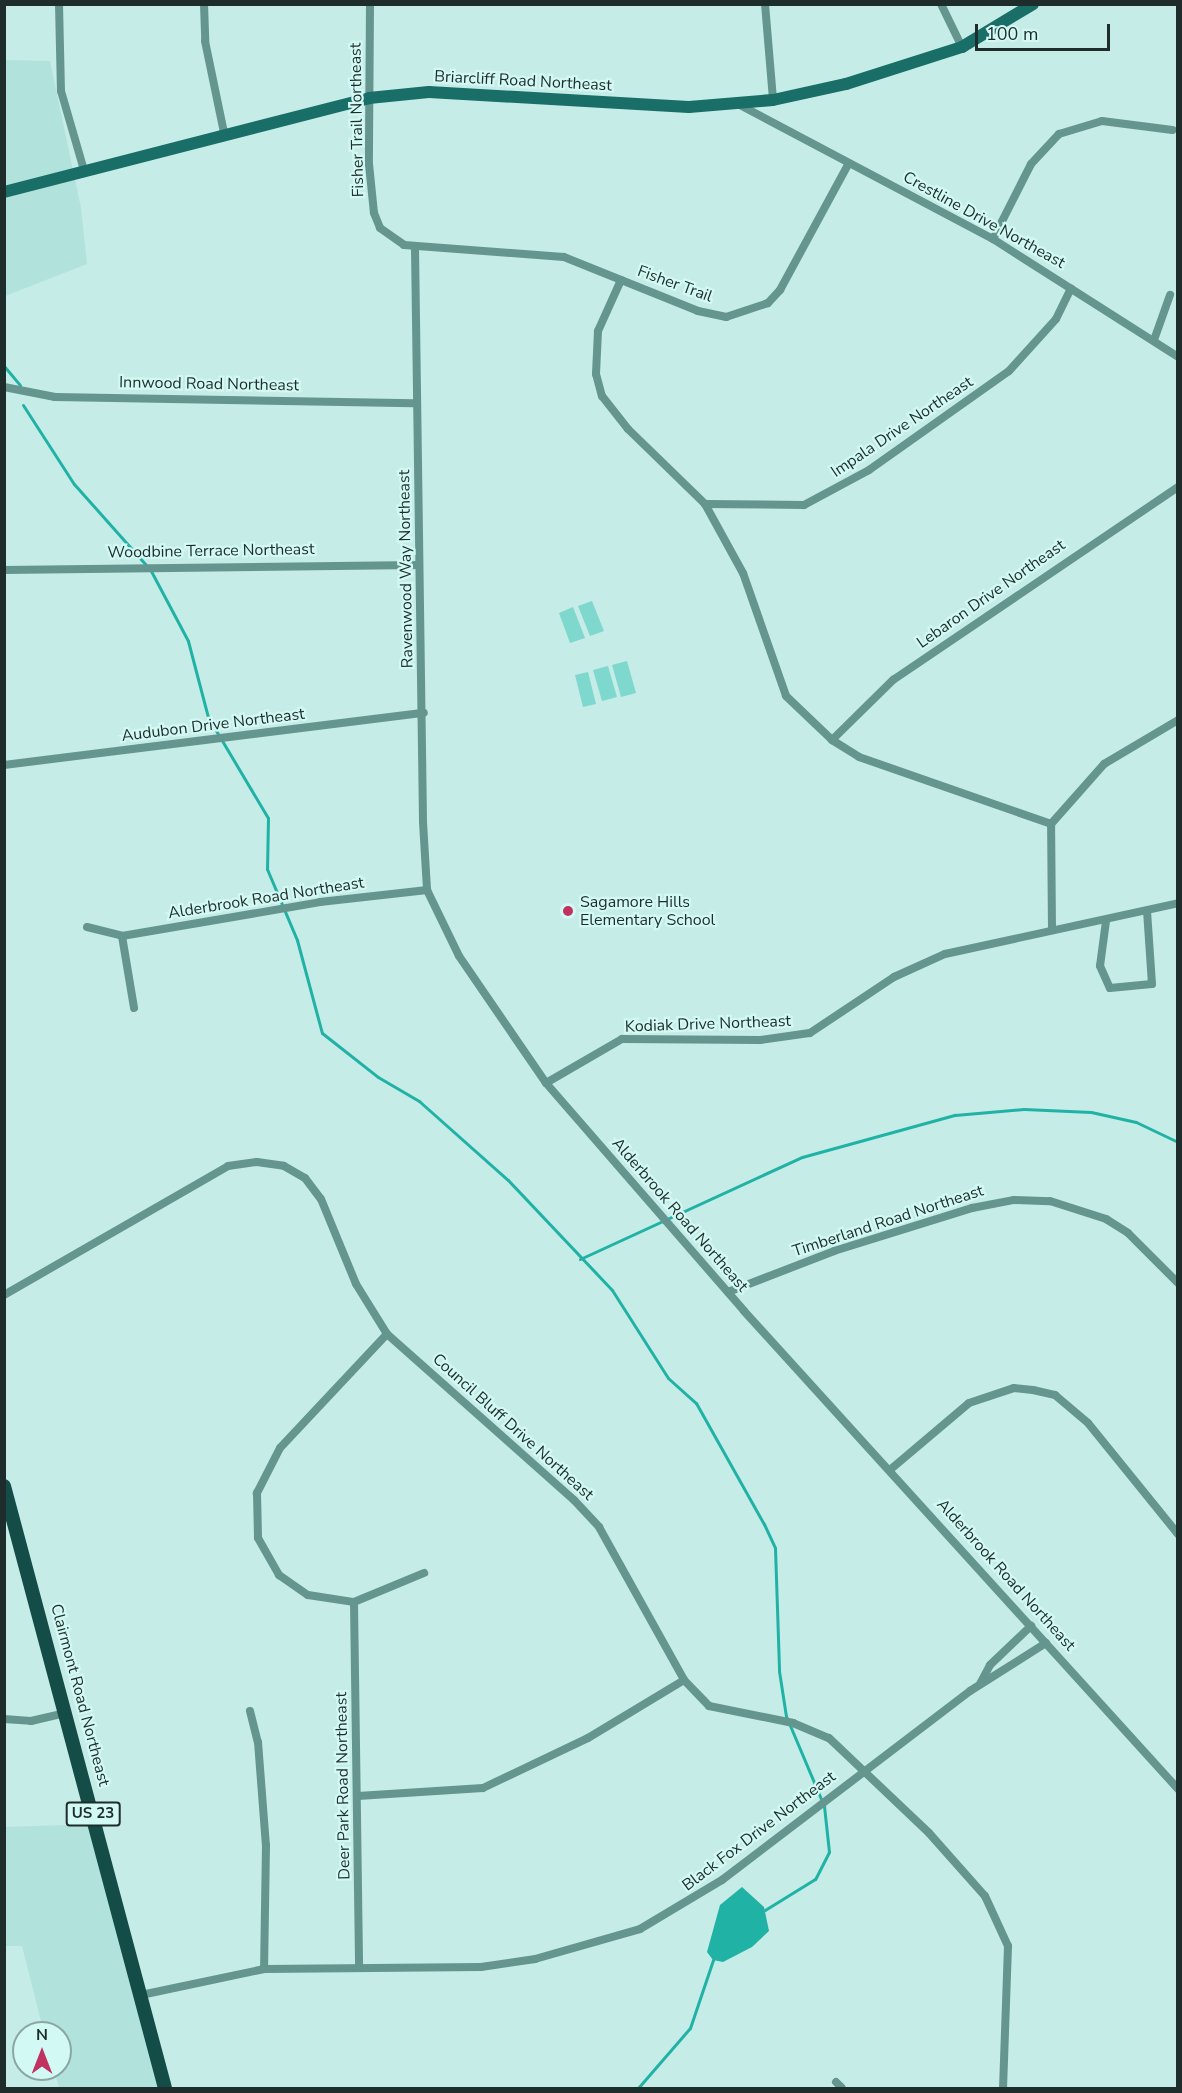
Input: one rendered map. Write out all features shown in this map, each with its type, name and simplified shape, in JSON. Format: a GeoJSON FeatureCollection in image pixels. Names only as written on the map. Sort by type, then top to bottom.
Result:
{"type":"FeatureCollection","features":[{"type":"Feature","properties":{"kind":"main road","name":"Briarcliff Road Northeast"},"geometry":{"type":"LineString","coordinates":[[4,192],[224,133],[369,98],[429,92],[689,107],[773,100],[846,84],[962,47],[1033,4]]}},
{"type":"Feature","properties":{"kind":"main road","name":"Clairmont Road Northeast"},"geometry":{"type":"LineString","coordinates":[[4,1486],[67,1713],[165,2088]]}},
{"type":"Feature","properties":{"kind":"street"},"geometry":{"type":"LineString","coordinates":[[59,4],[61,91],[84,170]]}},
{"type":"Feature","properties":{"kind":"street"},"geometry":{"type":"LineString","coordinates":[[204,4],[205,41],[224,133]]}},
{"type":"Feature","properties":{"kind":"street","name":"Fisher Trail Northeast"},"geometry":{"type":"LineString","coordinates":[[370,4],[369,98],[374,213],[390,238],[415,248]]}},
{"type":"Feature","properties":{"kind":"street"},"geometry":{"type":"LineString","coordinates":[[765,4],[773,100]]}},
{"type":"Feature","properties":{"kind":"street"},"geometry":{"type":"LineString","coordinates":[[941,4],[962,47]]}},
{"type":"Feature","properties":{"kind":"street","name":"Crestline Drive Northeast"},"geometry":{"type":"LineString","coordinates":[[738,104],[848,165],[993,239],[1178,357]]}},
{"type":"Feature","properties":{"kind":"street"},"geometry":{"type":"LineString","coordinates":[[993,239],[1031,164],[1059,134],[1102,121],[1172,130]]}},
{"type":"Feature","properties":{"kind":"street","name":"Fisher Trail"},"geometry":{"type":"LineString","coordinates":[[415,248],[548,254],[699,311],[726,317],[768,303],[794,268],[848,165]]}},
{"type":"Feature","properties":{"kind":"street","name":"Ravenwood Way Northeast"},"geometry":{"type":"LineString","coordinates":[[415,248],[414,403],[427,890]]}},
{"type":"Feature","properties":{"kind":"street"},"geometry":{"type":"LineString","coordinates":[[621,280],[598,331],[596,374],[602,396],[627,429],[705,504],[743,573],[786,696],[832,740],[891,771],[1052,824]]}},
{"type":"Feature","properties":{"kind":"street","name":"Impala Drive Northeast"},"geometry":{"type":"LineString","coordinates":[[705,504],[804,505],[870,470],[1009,371],[1056,319],[1071,288]]}},
{"type":"Feature","properties":{"kind":"street"},"geometry":{"type":"LineString","coordinates":[[1154,340],[1170,295]]}},
{"type":"Feature","properties":{"kind":"street","name":"Innwood Road Northeast"},"geometry":{"type":"LineString","coordinates":[[4,387],[55,397],[414,403]]}},
{"type":"Feature","properties":{"kind":"street","name":"Lebaron Drive Northeast"},"geometry":{"type":"LineString","coordinates":[[832,740],[893,680],[1178,487]]}},
{"type":"Feature","properties":{"kind":"street","name":"Woodbine Terrace Northeast"},"geometry":{"type":"LineString","coordinates":[[4,570],[418,565]]}},
{"type":"Feature","properties":{"kind":"street","name":"Audubon Drive Northeast"},"geometry":{"type":"LineString","coordinates":[[4,765],[424,713]]}},
{"type":"Feature","properties":{"kind":"street"},"geometry":{"type":"LineString","coordinates":[[1053,929],[1052,824],[1104,764],[1178,720]]}},
{"type":"Feature","properties":{"kind":"street","name":"Alderbrook Road Northeast"},"geometry":{"type":"LineString","coordinates":[[87,927],[122,936],[320,902],[427,890],[476,986],[546,1083],[728,1292],[891,1469],[1178,1790]]}},
{"type":"Feature","properties":{"kind":"street","name":"Kodiak Drive Northeast"},"geometry":{"type":"LineString","coordinates":[[546,1083],[622,1039],[760,1040],[810,1033],[894,977],[945,954],[1053,929],[1106,921],[1178,903]]}},
{"type":"Feature","properties":{"kind":"street"},"geometry":{"type":"LineString","coordinates":[[1106,921],[1100,966],[1110,988],[1152,984],[1147,911]]}},
{"type":"Feature","properties":{"kind":"street"},"geometry":{"type":"LineString","coordinates":[[122,936],[134,1008]]}},
{"type":"Feature","properties":{"kind":"street","name":"Council Bluff Drive Northeast"},"geometry":{"type":"LineString","coordinates":[[4,1294],[200,1179],[228,1166],[257,1162],[284,1166],[305,1178],[321,1199],[356,1284],[387,1334],[574,1500],[599,1527],[684,1680],[709,1706],[722,1712],[794,1723],[829,1738],[929,1833],[985,1896],[1008,1946],[1003,2088]]}},
{"type":"Feature","properties":{"kind":"street","name":"Timberland Road Northeast"},"geometry":{"type":"LineString","coordinates":[[728,1292],[834,1251],[972,1208],[1014,1200],[1050,1201],[1106,1219],[1128,1233],[1178,1283]]}},
{"type":"Feature","properties":{"kind":"street"},"geometry":{"type":"LineString","coordinates":[[387,1334],[279,1448],[257,1492],[258,1538],[279,1575],[308,1595],[354,1602],[424,1573]]}},
{"type":"Feature","properties":{"kind":"street"},"geometry":{"type":"LineString","coordinates":[[891,1469],[969,1403],[1014,1388],[1056,1395],[1088,1423],[1178,1534]]}},
{"type":"Feature","properties":{"kind":"street","name":"Deer Park Road Northeast"},"geometry":{"type":"LineString","coordinates":[[354,1602],[359,1968]]}},
{"type":"Feature","properties":{"kind":"street","name":"Black Fox Drive Northeast"},"geometry":{"type":"LineString","coordinates":[[980,1684],[990,1665],[1031,1626]]}},
{"type":"Feature","properties":{"kind":"street","name":"Black Fox Drive Northeast"},"geometry":{"type":"LineString","coordinates":[[141,1995],[264,1969],[481,1967],[535,1959],[640,1929],[722,1880],[980,1684],[1046,1643]]}},
{"type":"Feature","properties":{"kind":"street"},"geometry":{"type":"LineString","coordinates":[[358,1796],[483,1788],[588,1738],[684,1680]]}},
{"type":"Feature","properties":{"kind":"street"},"geometry":{"type":"LineString","coordinates":[[250,1711],[258,1742],[267,1845],[264,1969]]}},
{"type":"Feature","properties":{"kind":"street"},"geometry":{"type":"LineString","coordinates":[[4,1719],[30,1720],[67,1713]]}},
{"type":"Feature","properties":{"kind":"shaded area"},"geometry":{"type":"Polygon","coordinates":[[[5,60],[50,61],[81,208],[87,264],[5,296],[5,60]]]}},
{"type":"Feature","properties":{"kind":"shaded area"},"geometry":{"type":"Polygon","coordinates":[[[592,601],[604,631],[590,636],[578,606],[592,601]]]}},
{"type":"Feature","properties":{"kind":"shaded area"},"geometry":{"type":"Polygon","coordinates":[[[573,607],[585,638],[570,643],[559,613],[573,607]]]}},
{"type":"Feature","properties":{"kind":"shaded area"},"geometry":{"type":"Polygon","coordinates":[[[627,661],[636,693],[621,697],[612,665],[627,661]]]}},
{"type":"Feature","properties":{"kind":"shaded area"},"geometry":{"type":"Polygon","coordinates":[[[608,666],[617,697],[602,701],[593,670],[608,666]]]}},
{"type":"Feature","properties":{"kind":"shaded area"},"geometry":{"type":"Polygon","coordinates":[[[588,672],[596,704],[583,707],[575,675],[588,672]]]}},
{"type":"Feature","properties":{"kind":"shaded area"},"geometry":{"type":"Polygon","coordinates":[[[99,1824],[165,2088],[59,2088],[57,2081],[72,2081],[72,2021],[41,2021],[22,1946],[5,1946],[5,1827],[99,1824]]]}},
{"type":"Feature","properties":{"kind":"shaded area"},"geometry":{"type":"Polygon","coordinates":[[[742,1887],[764,1907],[769,1931],[752,1947],[723,1962],[713,1960],[707,1952],[720,1905],[742,1887]]]}},
{"type":"Feature","properties":{"kind":"waterway"},"geometry":{"type":"LineString","coordinates":[[4,366],[20,385]]}},
{"type":"Feature","properties":{"kind":"waterway"},"geometry":{"type":"LineString","coordinates":[[23,405],[74,484],[147,566]]}},
{"type":"Feature","properties":{"kind":"waterway"},"geometry":{"type":"LineString","coordinates":[[151,571],[188,641],[208,717],[268,818],[267,869],[297,940],[322,1033],[378,1077],[419,1101],[508,1180],[612,1290],[668,1378],[696,1403],[764,1524],[775,1548],[779,1671],[786,1716],[824,1806],[829,1852],[815,1879],[765,1910]]}},
{"type":"Feature","properties":{"kind":"waterway"},"geometry":{"type":"LineString","coordinates":[[580,1259],[802,1157],[955,1115],[1024,1109],[1091,1112],[1136,1122],[1178,1142]]}},
{"type":"Feature","properties":{"kind":"waterway"},"geometry":{"type":"LineString","coordinates":[[638,2088],[690,2028],[713,1960]]}},
{"type":"Feature","properties":{"kind":"place","name":"Sagamore Hills Elementary School"},"geometry":{"type":"Point","coordinates":[568,911]}}]}
